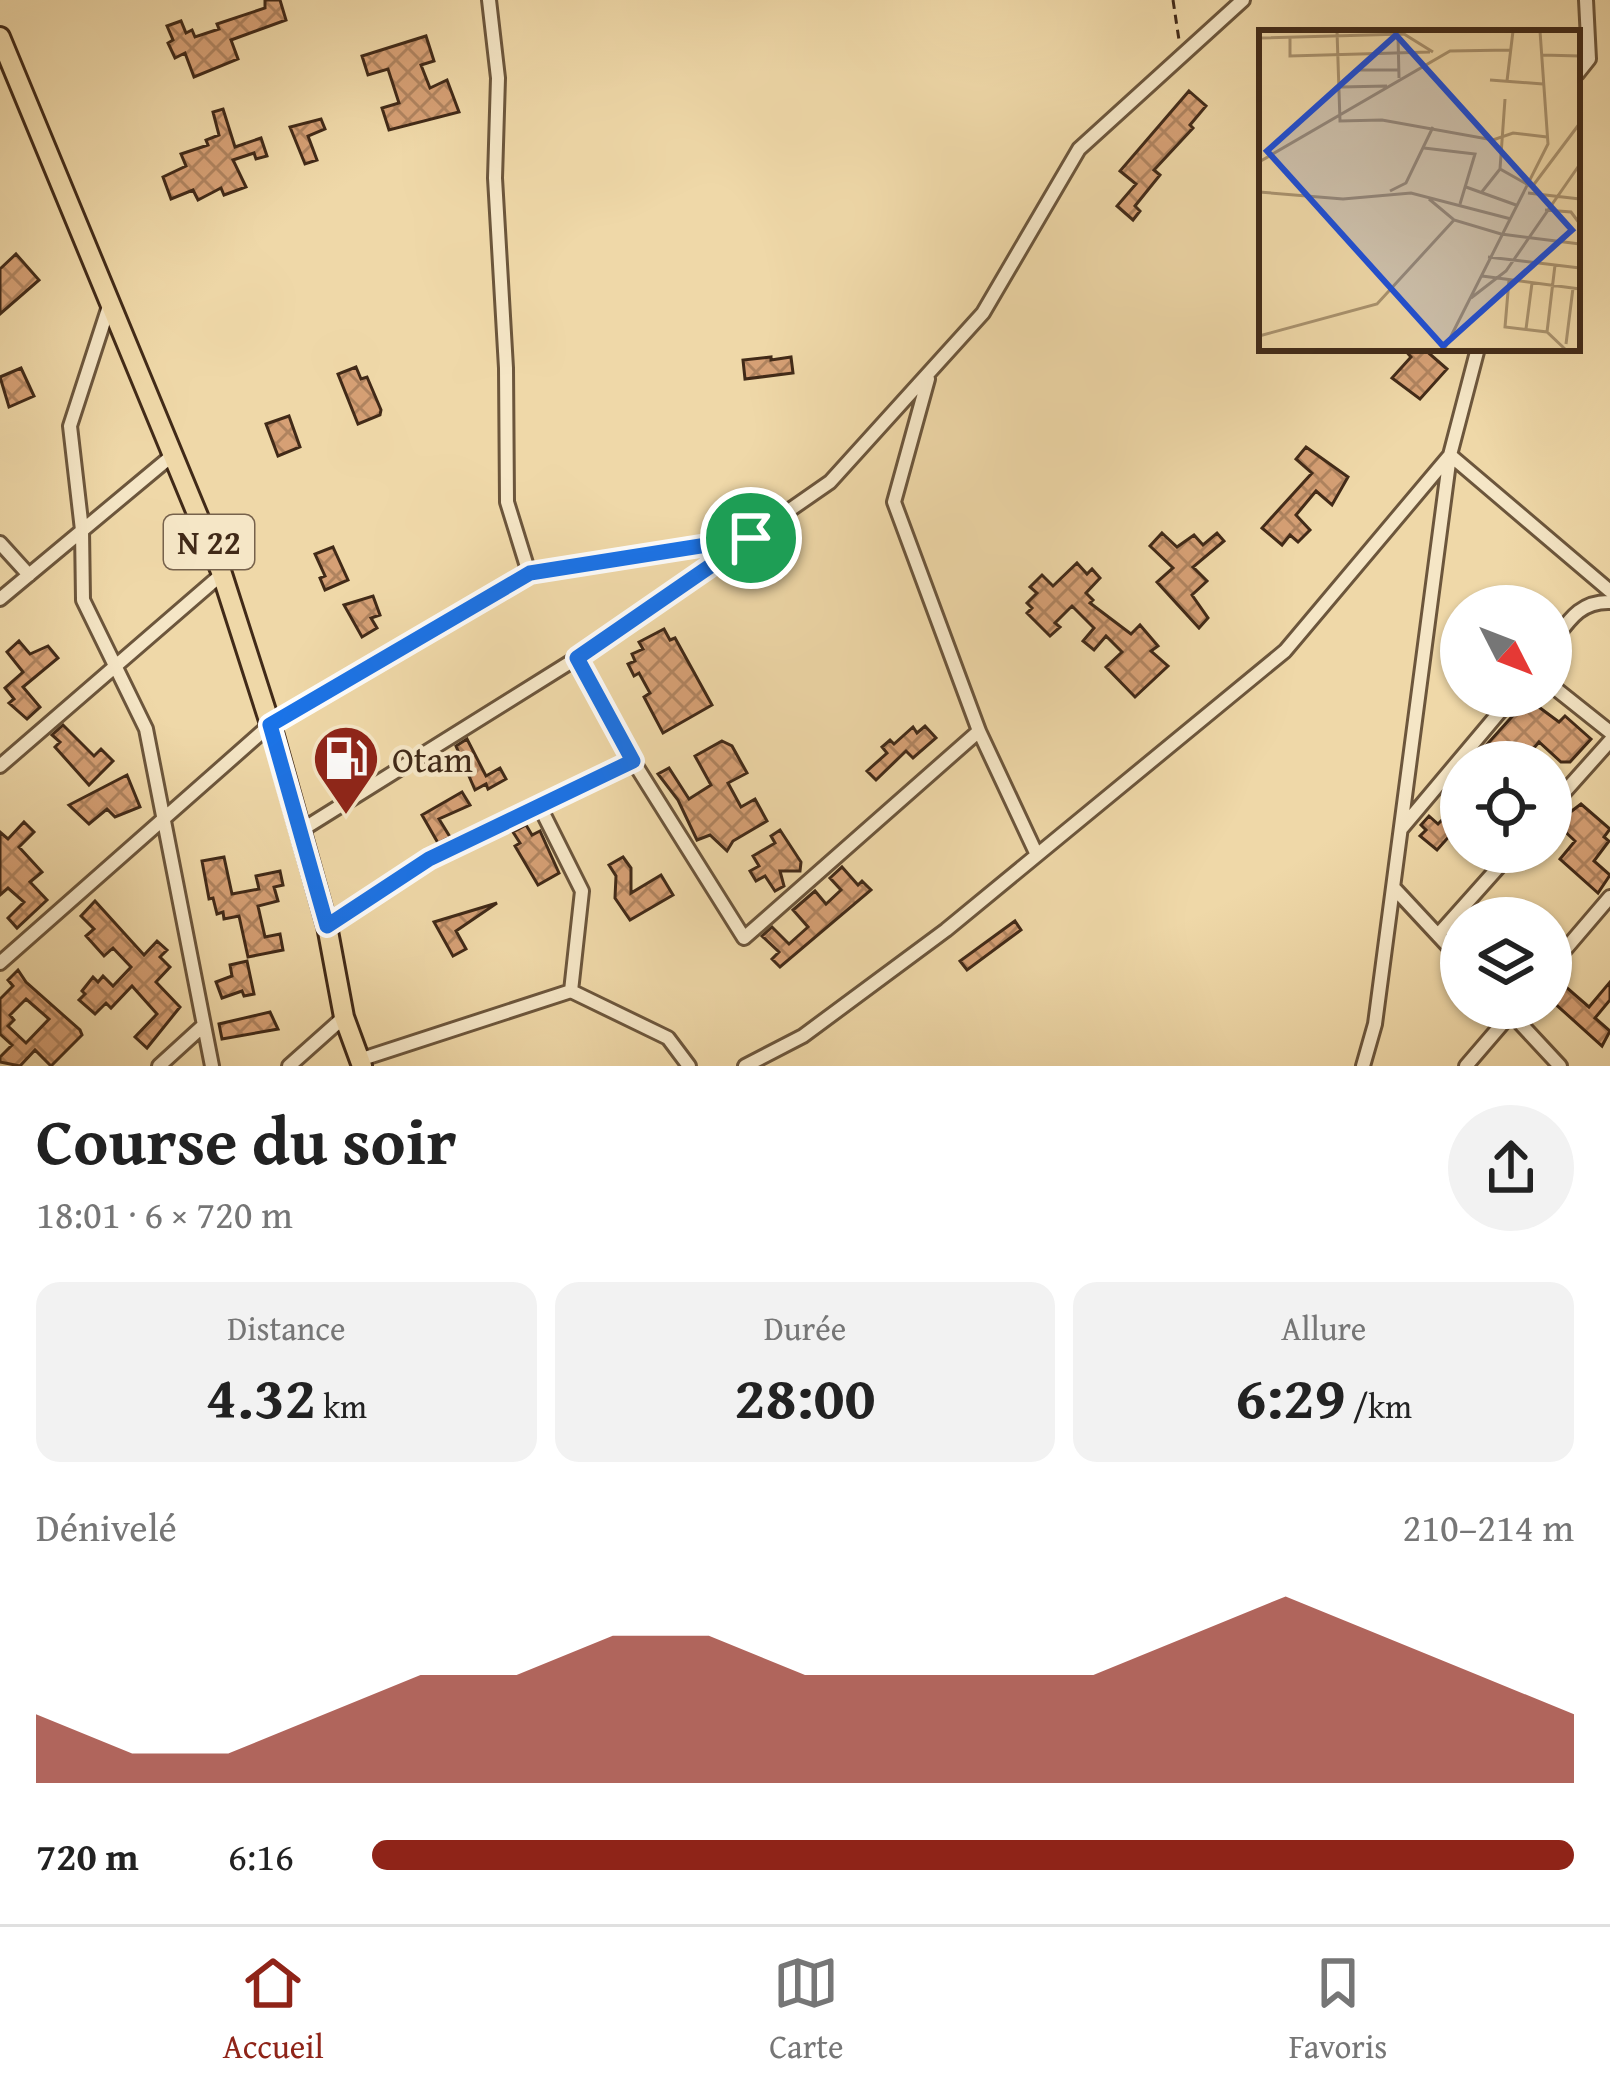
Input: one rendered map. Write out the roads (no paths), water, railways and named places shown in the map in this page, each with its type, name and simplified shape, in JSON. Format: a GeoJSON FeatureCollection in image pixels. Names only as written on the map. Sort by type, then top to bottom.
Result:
{"type":"FeatureCollection","features":[{"type":"Feature","properties":{"kind":"main road","name":"N 22"},"geometry":{"type":"LineString","coordinates":[[0,37],[221,574],[270,725],[327,926],[344,1017],[361,1064]]}},
{"type":"Feature","properties":{"kind":"street"},"geometry":{"type":"LineString","coordinates":[[488,0],[498,78],[495,178],[506,368],[507,502],[530,573]]}},
{"type":"Feature","properties":{"kind":"street"},"geometry":{"type":"LineString","coordinates":[[300,831],[577,658],[830,482],[983,313],[1079,149],[1243,0]]}},
{"type":"Feature","properties":{"kind":"street"},"geometry":{"type":"LineString","coordinates":[[1580,70],[1589,59],[1586,0]]}},
{"type":"Feature","properties":{"kind":"street"},"geometry":{"type":"LineString","coordinates":[[110,303],[70,426],[82,530],[83,600],[146,729],[212,1066]]}},
{"type":"Feature","properties":{"kind":"street"},"geometry":{"type":"LineString","coordinates":[[1364,1066],[1375,1024],[1450,455],[1477,351]]}},
{"type":"Feature","properties":{"kind":"street"},"geometry":{"type":"LineString","coordinates":[[929,373],[894,502],[980,730],[1037,855]]}},
{"type":"Feature","properties":{"kind":"street"},"geometry":{"type":"LineString","coordinates":[[0,599],[175,453]]}},
{"type":"Feature","properties":{"kind":"street"},"geometry":{"type":"LineString","coordinates":[[1450,455],[1610,591]]}},
{"type":"Feature","properties":{"kind":"street"},"geometry":{"type":"LineString","coordinates":[[745,1066],[803,1036],[946,930],[1285,651],[1450,455]]}},
{"type":"Feature","properties":{"kind":"street"},"geometry":{"type":"LineString","coordinates":[[0,963],[270,725],[530,573],[751,538]]}},
{"type":"Feature","properties":{"kind":"street"},"geometry":{"type":"LineString","coordinates":[[0,543],[29,574]]}},
{"type":"Feature","properties":{"kind":"street"},"geometry":{"type":"LineString","coordinates":[[0,766],[221,574]]}},
{"type":"Feature","properties":{"kind":"street"},"geometry":{"type":"LineString","coordinates":[[1572,618],[1593,601],[1610,602]]}},
{"type":"Feature","properties":{"kind":"street"},"geometry":{"type":"LineString","coordinates":[[577,658],[633,761],[743,938],[980,730]]}},
{"type":"Feature","properties":{"kind":"street"},"geometry":{"type":"LineString","coordinates":[[1572,704],[1610,736],[1572,782]]}},
{"type":"Feature","properties":{"kind":"street"},"geometry":{"type":"LineString","coordinates":[[1402,829],[1496,717]]}},
{"type":"Feature","properties":{"kind":"street"},"geometry":{"type":"LineString","coordinates":[[327,926],[429,859],[633,761]]}},
{"type":"Feature","properties":{"kind":"street"},"geometry":{"type":"LineString","coordinates":[[539,805],[582,891],[571,991]]}},
{"type":"Feature","properties":{"kind":"street"},"geometry":{"type":"LineString","coordinates":[[1394,888],[1438,935],[1493,873]]}},
{"type":"Feature","properties":{"kind":"street"},"geometry":{"type":"LineString","coordinates":[[1572,941],[1610,897]]}},
{"type":"Feature","properties":{"kind":"street"},"geometry":{"type":"LineString","coordinates":[[361,1064],[571,991],[668,1039],[689,1066]]}},
{"type":"Feature","properties":{"kind":"street"},"geometry":{"type":"LineString","coordinates":[[289,1066],[344,1017]]}},
{"type":"Feature","properties":{"kind":"street"},"geometry":{"type":"LineString","coordinates":[[159,1066],[204,1024]]}},
{"type":"Feature","properties":{"kind":"street"},"geometry":{"type":"LineString","coordinates":[[1466,1066],[1496,1029]]}},
{"type":"Feature","properties":{"kind":"street"},"geometry":{"type":"LineString","coordinates":[[1528,1029],[1560,1066]]}},
{"type":"Feature","properties":{"kind":"place","name":"Otam"},"geometry":{"type":"Point","coordinates":[346,817]}}]}
